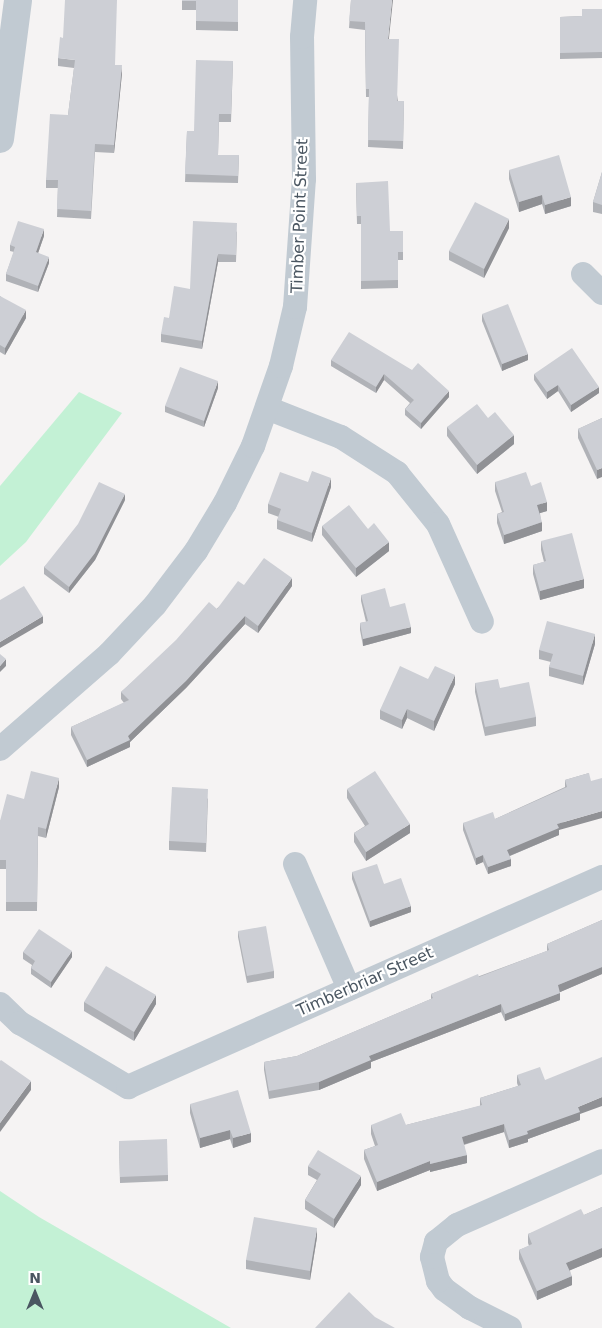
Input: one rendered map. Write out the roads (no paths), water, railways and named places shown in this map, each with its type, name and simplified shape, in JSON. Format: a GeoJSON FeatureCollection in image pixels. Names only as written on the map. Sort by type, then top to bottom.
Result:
{"type":"FeatureCollection","features":[{"type":"Feature","properties":{"kind":"street"},"geometry":{"type":"LineString","coordinates":[[0,138],[18,0]]}},
{"type":"Feature","properties":{"kind":"street","name":"Timber Point Street"},"geometry":{"type":"LineString","coordinates":[[0,748],[109,654],[155,605],[196,551],[225,503],[267,408],[295,307],[301,256],[305,0]]}},
{"type":"Feature","properties":{"kind":"street"},"geometry":{"type":"LineString","coordinates":[[583,274],[602,293]]}},
{"type":"Feature","properties":{"kind":"street"},"geometry":{"type":"LineString","coordinates":[[267,408],[341,437],[397,473],[438,524],[482,622]]}},
{"type":"Feature","properties":{"kind":"street"},"geometry":{"type":"LineString","coordinates":[[295,864],[349,989]]}},
{"type":"Feature","properties":{"kind":"street","name":"Timberbriar Street"},"geometry":{"type":"LineString","coordinates":[[0,1004],[20,1023],[128,1087],[602,877]]}},
{"type":"Feature","properties":{"kind":"street"},"geometry":{"type":"LineString","coordinates":[[510,1328],[470,1308],[444,1289],[432,1257],[436,1242],[457,1225],[602,1161]]}}]}
